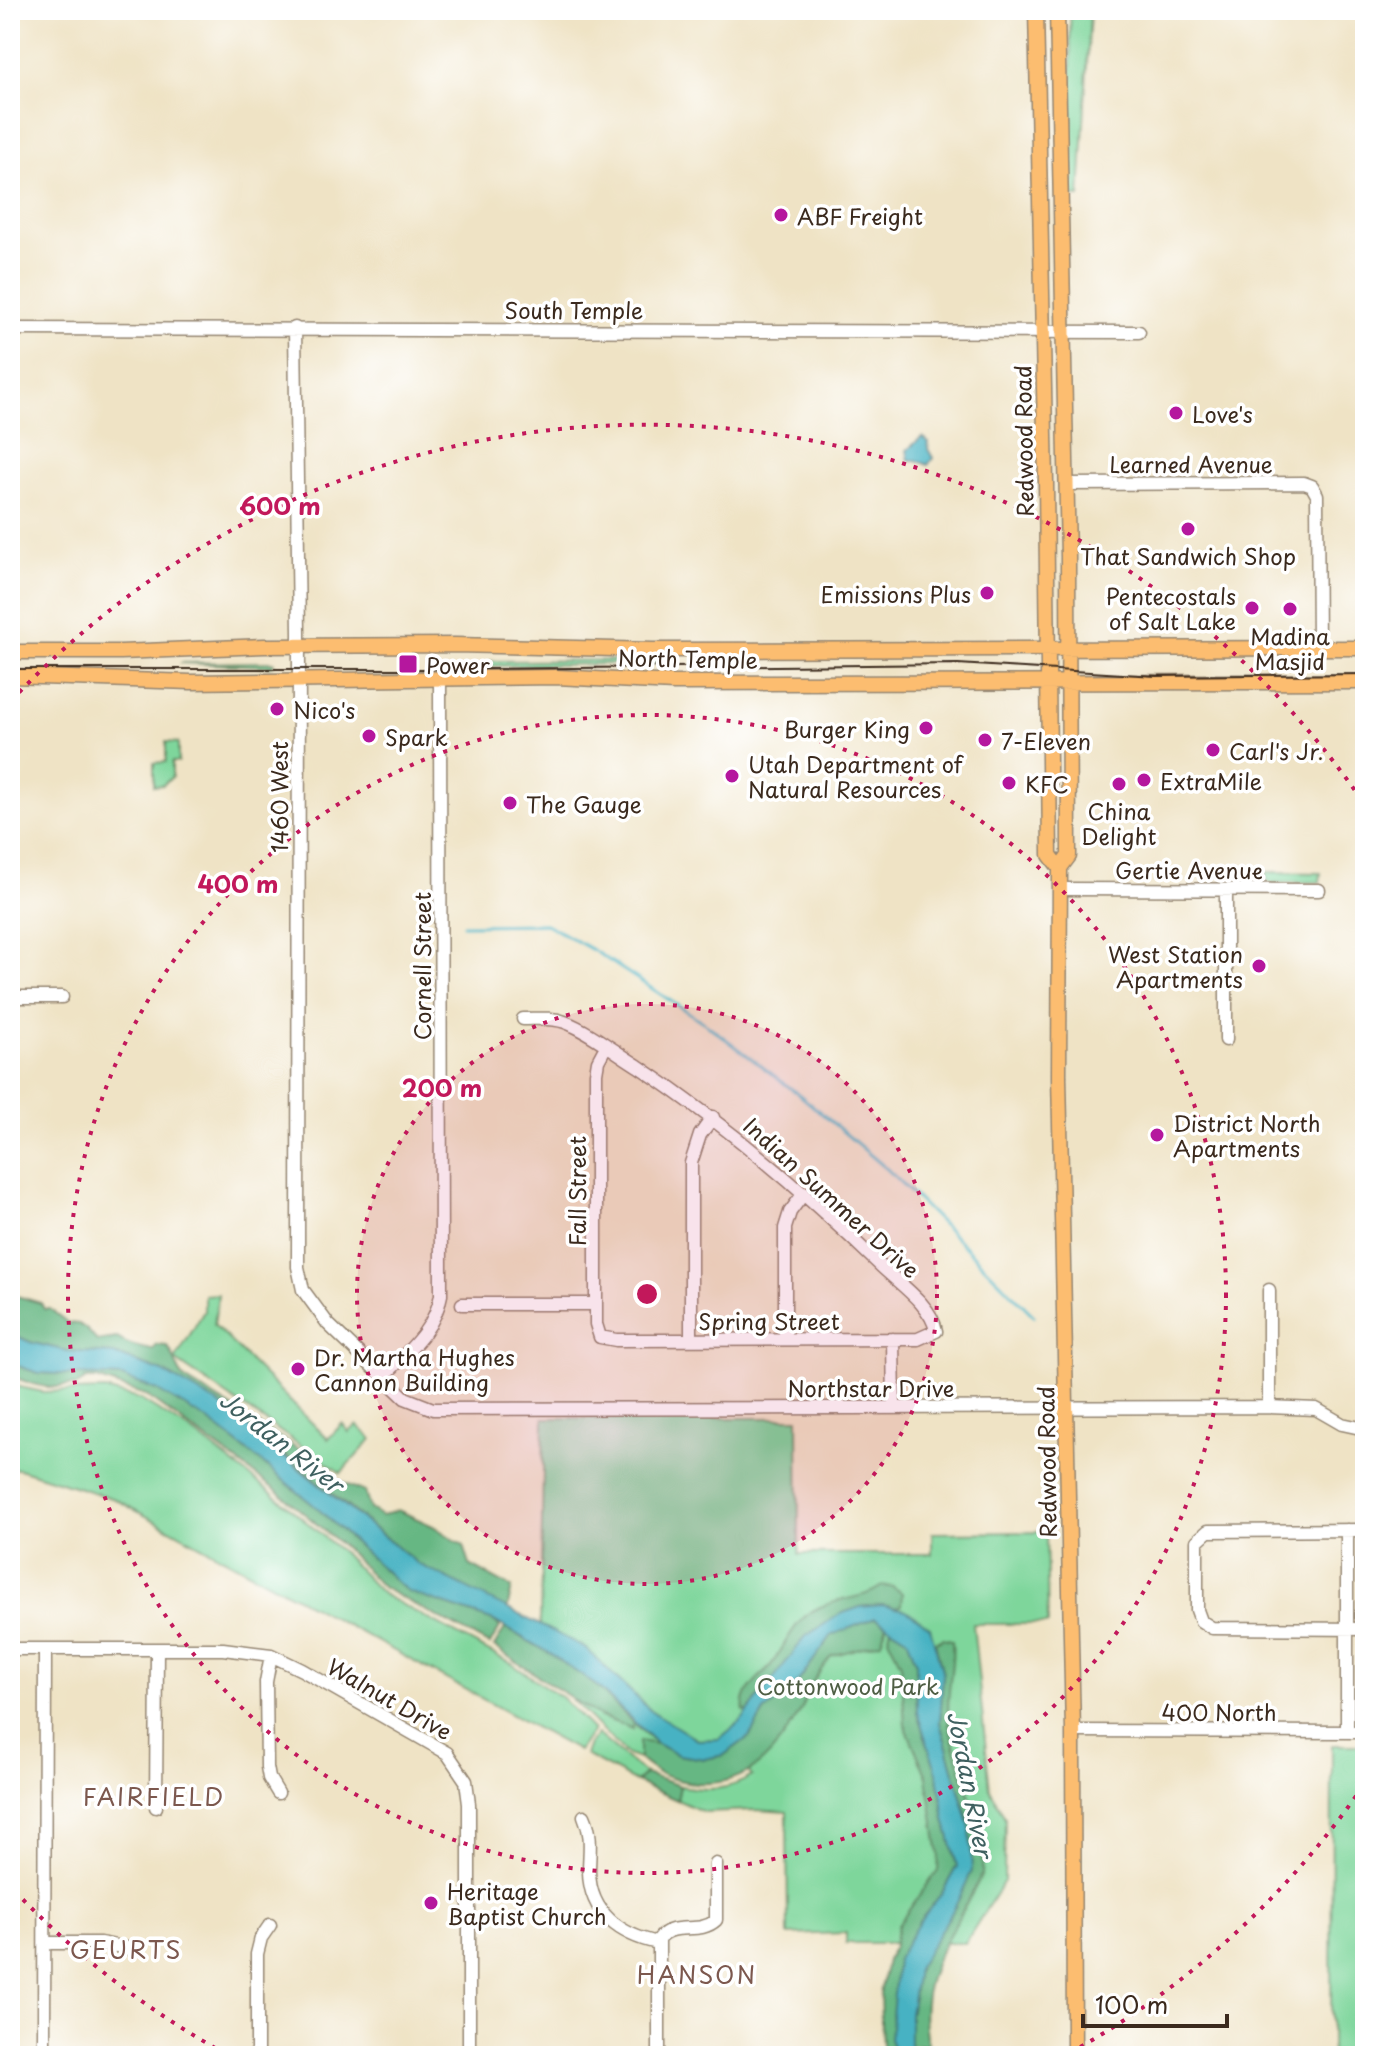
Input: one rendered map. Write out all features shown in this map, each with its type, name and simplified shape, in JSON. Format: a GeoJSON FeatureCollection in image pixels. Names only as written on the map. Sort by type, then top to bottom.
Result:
{"type":"FeatureCollection","features":[{"type":"Feature","properties":{"kind":"main road","name":"Redwood Road"},"geometry":{"type":"LineString","coordinates":[[1036,10],[1050,855],[1060,868]]}},
{"type":"Feature","properties":{"kind":"main road","name":"Redwood Road"},"geometry":{"type":"LineString","coordinates":[[1057,10],[1067,484],[1069,856],[1060,868],[1059,1076],[1073,1731],[1074,2056]]}},
{"type":"Feature","properties":{"kind":"main road","name":"North Temple"},"geometry":{"type":"LineString","coordinates":[[10,652],[152,652],[299,645],[638,650],[1365,648]]}},
{"type":"Feature","properties":{"kind":"main road","name":"North Temple"},"geometry":{"type":"LineString","coordinates":[[10,676],[157,682],[298,682],[440,677],[556,677],[674,683],[1365,682]]}},
{"type":"Feature","properties":{"kind":"street","name":"1460 West"},"geometry":{"type":"LineString","coordinates":[[295,328],[299,645],[299,1279],[316,1310],[383,1377]]}},
{"type":"Feature","properties":{"kind":"street","name":"South Temple"},"geometry":{"type":"LineString","coordinates":[[10,329],[1139,332]]}},
{"type":"Feature","properties":{"kind":"street","name":"Learned Avenue"},"geometry":{"type":"LineString","coordinates":[[1067,484],[1304,483],[1315,488],[1318,512],[1318,648]]}},
{"type":"Feature","properties":{"kind":"street","name":"Cornell Street"},"geometry":{"type":"LineString","coordinates":[[383,1377],[429,1327],[441,1295],[440,677]]}},
{"type":"Feature","properties":{"kind":"street","name":"Gertie Avenue"},"geometry":{"type":"LineString","coordinates":[[1060,889],[1319,890]]}},
{"type":"Feature","properties":{"kind":"street"},"geometry":{"type":"LineString","coordinates":[[1226,890],[1226,1040]]}},
{"type":"Feature","properties":{"kind":"street"},"geometry":{"type":"LineString","coordinates":[[10,997],[62,997]]}},
{"type":"Feature","properties":{"kind":"street","name":"Indian Summer Drive"},"geometry":{"type":"LineString","coordinates":[[523,1019],[563,1021],[713,1117],[804,1193],[929,1313],[936,1331]]}},
{"type":"Feature","properties":{"kind":"street","name":"Fall Street"},"geometry":{"type":"LineString","coordinates":[[600,1337],[596,1324],[596,1073],[606,1046]]}},
{"type":"Feature","properties":{"kind":"street"},"geometry":{"type":"LineString","coordinates":[[691,1340],[691,1163],[700,1135],[713,1117]]}},
{"type":"Feature","properties":{"kind":"street"},"geometry":{"type":"LineString","coordinates":[[785,1339],[785,1228],[790,1212],[804,1193]]}},
{"type":"Feature","properties":{"kind":"street"},"geometry":{"type":"LineString","coordinates":[[1269,1290],[1269,1407]]}},
{"type":"Feature","properties":{"kind":"street"},"geometry":{"type":"LineString","coordinates":[[462,1304],[596,1304]]}},
{"type":"Feature","properties":{"kind":"street","name":"Spring Street"},"geometry":{"type":"LineString","coordinates":[[600,1337],[616,1340],[893,1339],[925,1338],[936,1331]]}},
{"type":"Feature","properties":{"kind":"street"},"geometry":{"type":"LineString","coordinates":[[893,1339],[894,1407]]}},
{"type":"Feature","properties":{"kind":"street","name":"Northstar Drive"},"geometry":{"type":"LineString","coordinates":[[383,1377],[413,1403],[442,1410],[1269,1407],[1316,1409],[1342,1424],[1365,1429]]}},
{"type":"Feature","properties":{"kind":"street"},"geometry":{"type":"LineString","coordinates":[[1365,1530],[1215,1530],[1202,1535],[1197,1545],[1197,1610],[1206,1626],[1365,1629]]}},
{"type":"Feature","properties":{"kind":"street"},"geometry":{"type":"LineString","coordinates":[[1347,1530],[1347,1732]]}},
{"type":"Feature","properties":{"kind":"street","name":"Walnut Drive"},"geometry":{"type":"LineString","coordinates":[[10,1649],[239,1649],[271,1655],[447,1753],[461,1771],[469,1804],[469,2056]]}},
{"type":"Feature","properties":{"kind":"street"},"geometry":{"type":"LineString","coordinates":[[45,1649],[44,2045],[48,2056]]}},
{"type":"Feature","properties":{"kind":"street"},"geometry":{"type":"LineString","coordinates":[[156,1807],[157,1649]]}},
{"type":"Feature","properties":{"kind":"street"},"geometry":{"type":"LineString","coordinates":[[271,1655],[266,1682],[267,1767],[269,1778],[278,1793]]}},
{"type":"Feature","properties":{"kind":"street","name":"400 North"},"geometry":{"type":"LineString","coordinates":[[1073,1731],[1365,1732]]}},
{"type":"Feature","properties":{"kind":"street"},"geometry":{"type":"LineString","coordinates":[[584,1816],[592,1842],[591,1887],[599,1908],[626,1934],[658,1943]]}},
{"type":"Feature","properties":{"kind":"street"},"geometry":{"type":"LineString","coordinates":[[659,2056],[658,1943],[661,1935],[669,1930],[706,1928],[716,1920],[716,1864]]}},
{"type":"Feature","properties":{"kind":"street"},"geometry":{"type":"LineString","coordinates":[[257,2056],[256,1962],[261,1938],[270,1925]]}},
{"type":"Feature","properties":{"kind":"street"},"geometry":{"type":"LineString","coordinates":[[45,1943],[100,1943],[127,1948]]}},
{"type":"Feature","properties":{"kind":"green space"},"geometry":{"type":"Polygon","coordinates":[[[1070,10],[1090,10],[1080,197],[1073,197],[1070,10]]]}},
{"type":"Feature","properties":{"kind":"green space"},"geometry":{"type":"Polygon","coordinates":[[[675,660],[675,663],[490,666],[490,661],[675,660]]]}},
{"type":"Feature","properties":{"kind":"green space"},"geometry":{"type":"Polygon","coordinates":[[[273,662],[274,664],[272,666],[180,663],[273,662]]]}},
{"type":"Feature","properties":{"kind":"green space"},"geometry":{"type":"Polygon","coordinates":[[[166,742],[178,743],[178,762],[172,762],[172,777],[163,785],[154,786],[154,763],[166,762],[166,742]]]}},
{"type":"Feature","properties":{"kind":"green space"},"geometry":{"type":"Polygon","coordinates":[[[1266,872],[1321,873],[1320,882],[1270,883],[1266,872]]]}},
{"type":"Feature","properties":{"kind":"green space"},"geometry":{"type":"Polygon","coordinates":[[[10,1294],[41,1303],[44,1309],[50,1309],[68,1323],[79,1324],[97,1341],[117,1338],[153,1350],[157,1345],[167,1346],[185,1379],[302,1451],[343,1483],[365,1492],[370,1509],[382,1516],[398,1510],[433,1526],[464,1546],[470,1565],[512,1588],[507,1610],[418,1564],[259,1434],[217,1403],[163,1372],[114,1354],[67,1351],[30,1342],[10,1333],[10,1294]]]}},
{"type":"Feature","properties":{"kind":"green space"},"geometry":{"type":"Polygon","coordinates":[[[218,1294],[214,1325],[328,1439],[342,1424],[349,1432],[357,1425],[372,1439],[341,1473],[175,1360],[204,1311],[204,1295],[218,1294]]]}},
{"type":"Feature","properties":{"kind":"green space"},"geometry":{"type":"Polygon","coordinates":[[[10,1363],[38,1373],[123,1377],[156,1389],[207,1420],[254,1456],[316,1507],[407,1591],[494,1621],[500,1627],[490,1645],[383,1588],[346,1549],[280,1493],[145,1395],[97,1379],[86,1379],[76,1386],[39,1385],[10,1376],[10,1363]]]}},
{"type":"Feature","properties":{"kind":"green space"},"geometry":{"type":"Polygon","coordinates":[[[10,1385],[43,1392],[105,1390],[139,1399],[191,1431],[282,1501],[343,1553],[382,1594],[512,1664],[562,1698],[593,1730],[578,1751],[115,1499],[19,1469],[10,1469],[10,1385]]]}},
{"type":"Feature","properties":{"kind":"green space","name":"Cottonwood Park"},"geometry":{"type":"Polygon","coordinates":[[[544,1418],[798,1418],[799,1554],[932,1554],[932,1533],[1046,1532],[1048,1624],[973,1624],[990,1789],[1005,1818],[1004,1881],[965,1943],[846,1943],[846,1933],[788,1935],[787,1812],[704,1812],[677,1800],[680,1786],[717,1788],[734,1785],[752,1776],[719,1739],[698,1740],[675,1727],[650,1710],[585,1648],[540,1626],[544,1418]]]}},
{"type":"Feature","properties":{"kind":"green space"},"geometry":{"type":"Polygon","coordinates":[[[882,1586],[893,1587],[902,1593],[901,1605],[897,1608],[882,1605],[860,1607],[761,1694],[748,1711],[744,1711],[748,1691],[771,1665],[803,1619],[826,1604],[867,1594],[882,1586]]]}},
{"type":"Feature","properties":{"kind":"green space"},"geometry":{"type":"Polygon","coordinates":[[[875,1618],[887,1625],[881,1642],[831,1656],[812,1683],[801,1710],[781,1741],[746,1773],[714,1783],[687,1782],[658,1773],[639,1759],[639,1741],[657,1744],[678,1755],[705,1759],[724,1755],[749,1737],[764,1712],[797,1683],[832,1635],[875,1618]]]}},
{"type":"Feature","properties":{"kind":"green space"},"geometry":{"type":"Polygon","coordinates":[[[505,1628],[549,1653],[598,1687],[633,1723],[633,1729],[599,1716],[494,1647],[505,1628]]]}},
{"type":"Feature","properties":{"kind":"green space"},"geometry":{"type":"Polygon","coordinates":[[[891,1628],[907,1638],[916,1662],[917,1712],[938,1776],[957,1866],[942,1893],[919,1922],[890,2038],[893,2047],[882,2047],[880,1994],[887,1960],[894,1946],[898,1925],[938,1870],[939,1855],[927,1777],[905,1725],[901,1664],[888,1638],[891,1628]]]}},
{"type":"Feature","properties":{"kind":"green space"},"geometry":{"type":"Polygon","coordinates":[[[943,1638],[952,1640],[949,1721],[980,1835],[982,1874],[930,1976],[924,2021],[928,2045],[910,2045],[910,2015],[917,1969],[955,1907],[970,1828],[940,1723],[943,1674],[935,1642],[943,1638]]]}},
{"type":"Feature","properties":{"kind":"green space"},"geometry":{"type":"Polygon","coordinates":[[[571,1699],[599,1716],[633,1728],[633,1723],[657,1744],[639,1742],[639,1759],[627,1755],[571,1699]]]}},
{"type":"Feature","properties":{"kind":"green space"},"geometry":{"type":"Polygon","coordinates":[[[597,1734],[645,1774],[636,1782],[585,1755],[597,1734]]]}},
{"type":"Feature","properties":{"kind":"green space"},"geometry":{"type":"Polygon","coordinates":[[[1332,1745],[1363,1745],[1363,2056],[1331,2056],[1332,1745]]]}},
{"type":"Feature","properties":{"kind":"green space"},"geometry":{"type":"Polygon","coordinates":[[[645,1774],[680,1786],[677,1800],[636,1782],[645,1774]]]}},
{"type":"Feature","properties":{"kind":"water"},"geometry":{"type":"Polygon","coordinates":[[[922,437],[929,442],[928,449],[933,458],[928,465],[909,460],[907,450],[922,437]]]}},
{"type":"Feature","properties":{"kind":"water"},"geometry":{"type":"Polygon","coordinates":[[[10,1333],[30,1342],[67,1351],[114,1354],[163,1372],[217,1403],[418,1564],[584,1647],[650,1710],[697,1740],[719,1739],[741,1721],[806,1636],[840,1614],[860,1607],[882,1605],[906,1610],[930,1627],[943,1674],[940,1723],[970,1828],[972,1871],[955,1907],[917,1969],[910,2015],[910,2045],[914,2056],[897,2056],[890,2039],[897,1959],[957,1866],[938,1776],[917,1712],[916,1662],[907,1638],[875,1618],[832,1635],[797,1683],[764,1712],[749,1737],[724,1755],[705,1759],[678,1755],[657,1744],[598,1687],[549,1653],[494,1621],[408,1592],[316,1507],[207,1420],[156,1390],[122,1377],[38,1373],[10,1363],[10,1333]]]}},
{"type":"Feature","properties":{"kind":"waterway"},"geometry":{"type":"LineString","coordinates":[[463,925],[546,924],[596,952],[706,1024],[801,1096],[887,1169],[1034,1316]]}},
{"type":"Feature","properties":{"kind":"tram line"},"geometry":{"type":"LineString","coordinates":[[10,669],[487,669],[958,664],[1156,676],[1365,674]]}},
{"type":"Feature","properties":{"kind":"place","name":"ABF Freight"},"geometry":{"type":"Point","coordinates":[781,215]}},
{"type":"Feature","properties":{"kind":"place","name":"Love's"},"geometry":{"type":"Point","coordinates":[1176,413]}},
{"type":"Feature","properties":{"kind":"place","name":"That Sandwich Shop"},"geometry":{"type":"Point","coordinates":[1188,529]}},
{"type":"Feature","properties":{"kind":"place","name":"Emissions Plus"},"geometry":{"type":"Point","coordinates":[987,593]}},
{"type":"Feature","properties":{"kind":"place","name":"Pentecostals of Salt Lake"},"geometry":{"type":"Point","coordinates":[1252,608]}},
{"type":"Feature","properties":{"kind":"place","name":"Madina Masjid"},"geometry":{"type":"Point","coordinates":[1290,609]}},
{"type":"Feature","properties":{"kind":"place","name":"Power"},"geometry":{"type":"Point","coordinates":[408,664]}},
{"type":"Feature","properties":{"kind":"place","name":"Nico's"},"geometry":{"type":"Point","coordinates":[277,709]}},
{"type":"Feature","properties":{"kind":"place","name":"Burger King"},"geometry":{"type":"Point","coordinates":[926,728]}},
{"type":"Feature","properties":{"kind":"place","name":"Spark"},"geometry":{"type":"Point","coordinates":[369,736]}},
{"type":"Feature","properties":{"kind":"place","name":"7-Eleven"},"geometry":{"type":"Point","coordinates":[985,740]}},
{"type":"Feature","properties":{"kind":"place","name":"Carl's Jr."},"geometry":{"type":"Point","coordinates":[1213,750]}},
{"type":"Feature","properties":{"kind":"place","name":"Utah Department of Natural Resources"},"geometry":{"type":"Point","coordinates":[732,776]}},
{"type":"Feature","properties":{"kind":"place","name":"ExtraMile"},"geometry":{"type":"Point","coordinates":[1144,780]}},
{"type":"Feature","properties":{"kind":"place","name":"KFC"},"geometry":{"type":"Point","coordinates":[1009,783]}},
{"type":"Feature","properties":{"kind":"place","name":"China Delight"},"geometry":{"type":"Point","coordinates":[1119,784]}},
{"type":"Feature","properties":{"kind":"place","name":"The Gauge"},"geometry":{"type":"Point","coordinates":[510,803]}},
{"type":"Feature","properties":{"kind":"place","name":"West Station Apartments"},"geometry":{"type":"Point","coordinates":[1259,966]}},
{"type":"Feature","properties":{"kind":"place","name":"District North Apartments"},"geometry":{"type":"Point","coordinates":[1157,1135]}},
{"type":"Feature","properties":{"kind":"place","name":"Dr. Martha Hughes Cannon Building"},"geometry":{"type":"Point","coordinates":[298,1369]}},
{"type":"Feature","properties":{"kind":"place","name":"Heritage Baptist Church"},"geometry":{"type":"Point","coordinates":[431,1903]}},
{"type":"Feature","properties":{"kind":"district","name":"FAIRFIELD"},"geometry":{"type":"Point","coordinates":[154,1796]}},
{"type":"Feature","properties":{"kind":"district","name":"GEURTS"},"geometry":{"type":"Point","coordinates":[126,1949]}},
{"type":"Feature","properties":{"kind":"district","name":"HANSON"},"geometry":{"type":"Point","coordinates":[697,1974]}},
{"type":"Feature","properties":{"kind":"water label","name":"Jordan River"},"geometry":{"type":"Point","coordinates":[282,1441]}},
{"type":"Feature","properties":{"kind":"water label","name":"Jordan River"},"geometry":{"type":"Point","coordinates":[971,1784]}}]}
